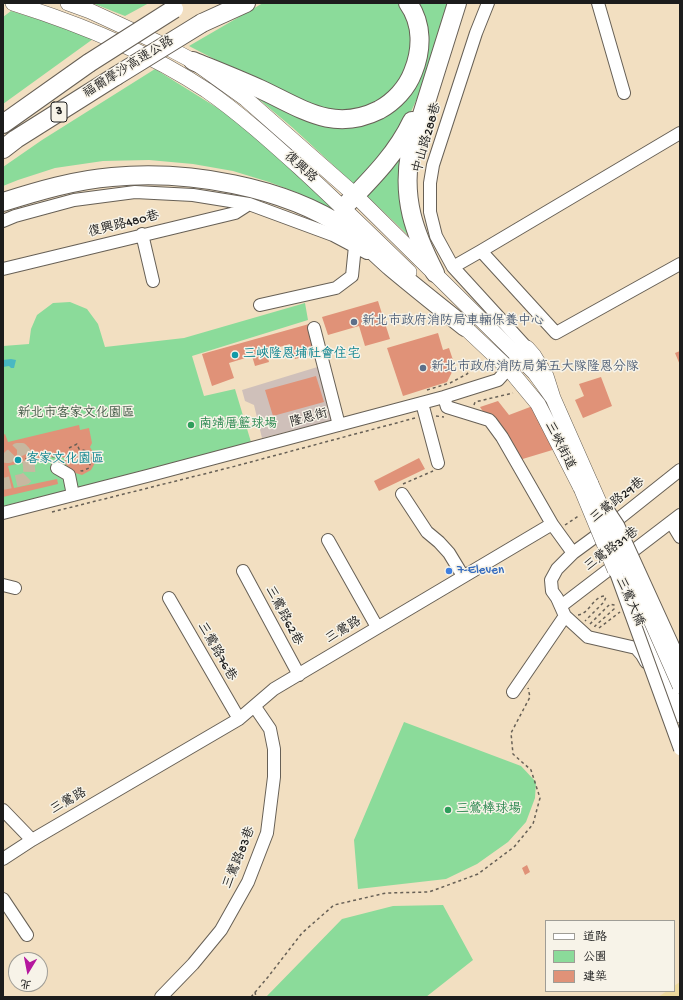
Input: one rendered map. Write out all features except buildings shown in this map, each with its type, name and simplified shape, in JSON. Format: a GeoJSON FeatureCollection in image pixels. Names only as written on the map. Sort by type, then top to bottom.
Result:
{"type":"FeatureCollection","features":[{"type":"Feature","properties":{"kind":"highway","name":"福爾摩沙高速公路"},"geometry":{"type":"LineString","coordinates":[[3,149],[16,139],[116,76],[236,3]]}},
{"type":"Feature","properties":{"kind":"highway"},"geometry":{"type":"LineString","coordinates":[[202,23],[246,3]]}},
{"type":"Feature","properties":{"kind":"highway"},"geometry":{"type":"LineString","coordinates":[[193,61],[260,90],[296,108],[317,116],[343,120],[366,116],[386,106],[402,92],[412,76],[419,59],[420,42],[418,22],[408,3]]}},
{"type":"Feature","properties":{"kind":"highway"},"geometry":{"type":"LineString","coordinates":[[435,273],[414,224],[407,188],[407,170],[410,153],[457,3]]}},
{"type":"Feature","properties":{"kind":"highway","name":"福爾摩沙高速公路"},"geometry":{"type":"LineString","coordinates":[[3,124],[89,63],[179,6]]}},
{"type":"Feature","properties":{"kind":"highway"},"geometry":{"type":"LineString","coordinates":[[349,201],[381,169],[406,132],[445,39]]}},
{"type":"Feature","properties":{"kind":"highway"},"geometry":{"type":"LineString","coordinates":[[3,202],[76,182],[111,176],[145,175],[217,180],[260,190],[325,215],[360,239],[465,327]]}},
{"type":"Feature","properties":{"kind":"main road","name":"復興路"},"geometry":{"type":"LineString","coordinates":[[13,3],[69,22],[141,54],[178,73],[207,91],[349,201],[435,273],[523,353],[553,398]]}},
{"type":"Feature","properties":{"kind":"main road","name":"復興路"},"geometry":{"type":"LineString","coordinates":[[68,3],[120,24],[193,61],[246,99],[277,124],[465,327],[509,368],[538,404]]}},
{"type":"Feature","properties":{"kind":"main road","name":"三峽街道"},"geometry":{"type":"LineString","coordinates":[[553,398],[586,486]]}},
{"type":"Feature","properties":{"kind":"main road","name":"三峽街道"},"geometry":{"type":"LineString","coordinates":[[538,404],[586,486]]}},
{"type":"Feature","properties":{"kind":"main road","name":"三鶯大橋"},"geometry":{"type":"LineString","coordinates":[[586,486],[615,570],[680,716]]}},
{"type":"Feature","properties":{"kind":"main road","name":"三鶯大橋"},"geometry":{"type":"LineString","coordinates":[[586,486],[680,686]]}},
{"type":"Feature","properties":{"kind":"street","name":"中山路288巷"},"geometry":{"type":"LineString","coordinates":[[488,3],[476,33],[433,165],[430,183],[430,212],[436,236],[453,267],[523,353]]}},
{"type":"Feature","properties":{"kind":"street"},"geometry":{"type":"LineString","coordinates":[[598,3],[624,93]]}},
{"type":"Feature","properties":{"kind":"street"},"geometry":{"type":"LineString","coordinates":[[453,267],[680,133]]}},
{"type":"Feature","properties":{"kind":"street","name":"復興路480巷"},"geometry":{"type":"LineString","coordinates":[[3,221],[15,216],[74,200],[135,192],[193,195],[249,204],[334,235],[392,267]]}},
{"type":"Feature","properties":{"kind":"street","name":"復興路480巷"},"geometry":{"type":"LineString","coordinates":[[3,269],[142,234],[235,213],[249,204]]}},
{"type":"Feature","properties":{"kind":"street"},"geometry":{"type":"LineString","coordinates":[[142,234],[153,281]]}},
{"type":"Feature","properties":{"kind":"street"},"geometry":{"type":"LineString","coordinates":[[260,305],[336,288],[352,276],[355,246]]}},
{"type":"Feature","properties":{"kind":"street"},"geometry":{"type":"LineString","coordinates":[[482,251],[556,333],[680,264]]}},
{"type":"Feature","properties":{"kind":"street"},"geometry":{"type":"LineString","coordinates":[[314,328],[339,425]]}},
{"type":"Feature","properties":{"kind":"street","name":"隆恩街"},"geometry":{"type":"LineString","coordinates":[[3,513],[444,397],[498,380],[523,353]]}},
{"type":"Feature","properties":{"kind":"street"},"geometry":{"type":"LineString","coordinates":[[444,397],[447,407],[489,420],[498,432],[555,527]]}},
{"type":"Feature","properties":{"kind":"street"},"geometry":{"type":"LineString","coordinates":[[422,403],[438,463]]}},
{"type":"Feature","properties":{"kind":"street"},"geometry":{"type":"LineString","coordinates":[[57,468],[68,475],[73,495]]}},
{"type":"Feature","properties":{"kind":"street","name":"三鶯路29巷"},"geometry":{"type":"LineString","coordinates":[[573,553],[680,470]]}},
{"type":"Feature","properties":{"kind":"street"},"geometry":{"type":"LineString","coordinates":[[586,486],[618,525],[680,661]]}},
{"type":"Feature","properties":{"kind":"street"},"geometry":{"type":"LineString","coordinates":[[402,494],[426,532],[439,542],[463,576]]}},
{"type":"Feature","properties":{"kind":"street"},"geometry":{"type":"LineString","coordinates":[[675,518],[680,537]]}},
{"type":"Feature","properties":{"kind":"street","name":"三鶯路31巷"},"geometry":{"type":"LineString","coordinates":[[555,527],[573,553],[557,569],[551,580],[552,591],[567,612],[675,518]]}},
{"type":"Feature","properties":{"kind":"street","name":"三鶯路"},"geometry":{"type":"LineString","coordinates":[[3,858],[239,720],[274,689],[377,627],[463,576],[555,527]]}},
{"type":"Feature","properties":{"kind":"street"},"geometry":{"type":"LineString","coordinates":[[328,540],[377,627]]}},
{"type":"Feature","properties":{"kind":"street"},"geometry":{"type":"LineString","coordinates":[[615,570],[680,750]]}},
{"type":"Feature","properties":{"kind":"street","name":"三鶯路62巷"},"geometry":{"type":"LineString","coordinates":[[243,571],[299,675]]}},
{"type":"Feature","properties":{"kind":"street"},"geometry":{"type":"LineString","coordinates":[[3,585],[15,588]]}},
{"type":"Feature","properties":{"kind":"street","name":"三鶯路76巷"},"geometry":{"type":"LineString","coordinates":[[169,598],[239,720]]}},
{"type":"Feature","properties":{"kind":"street"},"geometry":{"type":"LineString","coordinates":[[513,692],[567,612],[588,637],[636,648],[642,655],[680,734]]}},
{"type":"Feature","properties":{"kind":"street","name":"三鶯路83巷"},"geometry":{"type":"LineString","coordinates":[[161,997],[193,964],[221,930],[248,882],[266,833],[274,778],[274,749],[270,729],[255,706]]}},
{"type":"Feature","properties":{"kind":"street"},"geometry":{"type":"LineString","coordinates":[[3,810],[32,840]]}},
{"type":"Feature","properties":{"kind":"street"},"geometry":{"type":"LineString","coordinates":[[4,904],[27,935]]}},
{"type":"Feature","properties":{"kind":"path"},"geometry":{"type":"LineString","coordinates":[[476,416],[472,408],[476,402],[519,392]]}},
{"type":"Feature","properties":{"kind":"path"},"geometry":{"type":"LineString","coordinates":[[50,512],[232,467],[426,416],[449,418]]}},
{"type":"Feature","properties":{"kind":"path"},"geometry":{"type":"LineString","coordinates":[[69,448],[77,444],[79,449],[87,451],[92,457],[90,466],[86,470],[82,471],[74,469]]}},
{"type":"Feature","properties":{"kind":"path"},"geometry":{"type":"LineString","coordinates":[[26,458],[27,462],[57,456],[57,468]]}},
{"type":"Feature","properties":{"kind":"path"},"geometry":{"type":"LineString","coordinates":[[402,494],[399,486],[432,472],[438,463]]}},
{"type":"Feature","properties":{"kind":"path"},"geometry":{"type":"LineString","coordinates":[[555,527],[585,512]]}},
{"type":"Feature","properties":{"kind":"path"},"geometry":{"type":"LineString","coordinates":[[567,612],[578,615],[582,614],[599,597],[604,596],[606,598],[604,602],[585,620],[585,623],[588,624],[610,604],[614,605],[614,608],[594,627],[596,630],[620,612]]}},
{"type":"Feature","properties":{"kind":"path"},"geometry":{"type":"LineString","coordinates":[[251,997],[302,933],[334,905],[386,893],[429,892],[478,874],[514,847],[533,824],[540,798],[531,770],[513,754],[511,733],[530,697],[525,675]]}},
{"type":"Feature","properties":{"kind":"path"},"geometry":{"type":"LineString","coordinates":[[255,992],[256,997]]}},
{"type":"Feature","properties":{"kind":"shaded area"},"geometry":{"type":"Polygon","coordinates":[[[324,365],[338,419],[262,438],[254,405],[245,401],[242,390],[324,365]]]}},
{"type":"Feature","properties":{"kind":"green space"},"geometry":{"type":"Polygon","coordinates":[[[92,3],[149,3],[125,16],[92,3]]]}},
{"type":"Feature","properties":{"kind":"green space"},"geometry":{"type":"Polygon","coordinates":[[[263,3],[401,3],[406,9],[415,52],[391,97],[341,115],[303,105],[189,46],[263,3]]]}},
{"type":"Feature","properties":{"kind":"green space"},"geometry":{"type":"Polygon","coordinates":[[[417,3],[448,3],[426,79],[409,116],[357,187],[293,128],[255,96],[337,125],[415,85],[417,3]]]}},
{"type":"Feature","properties":{"kind":"green space"},"geometry":{"type":"Polygon","coordinates":[[[11,11],[93,39],[3,104],[3,17],[11,11]]]}},
{"type":"Feature","properties":{"kind":"green space"},"geometry":{"type":"Polygon","coordinates":[[[155,69],[219,109],[242,126],[363,232],[298,193],[233,171],[193,164],[149,160],[103,161],[55,168],[3,186],[3,167],[42,140],[155,69]]]}},
{"type":"Feature","properties":{"kind":"green space"},"geometry":{"type":"Polygon","coordinates":[[[412,133],[410,237],[364,193],[412,133]]]}},
{"type":"Feature","properties":{"kind":"green space","name":"新北市客家文化園區"},"geometry":{"type":"Polygon","coordinates":[[[70,302],[87,309],[98,324],[105,347],[184,338],[305,303],[308,320],[192,356],[204,396],[235,389],[251,442],[221,453],[181,464],[3,506],[3,346],[29,344],[31,329],[37,315],[53,303],[70,302]]]}},
{"type":"Feature","properties":{"kind":"green space","name":"三鶯棒球場"},"geometry":{"type":"Polygon","coordinates":[[[404,722],[521,766],[536,782],[535,798],[526,822],[508,842],[477,864],[446,879],[358,889],[354,840],[404,722]]]}},
{"type":"Feature","properties":{"kind":"green space"},"geometry":{"type":"Polygon","coordinates":[[[443,905],[473,960],[426,997],[266,997],[342,919],[393,906],[443,905]]]}},
{"type":"Feature","properties":{"kind":"sand"},"geometry":{"type":"Polygon","coordinates":[[[680,982],[680,997],[658,997],[666,992],[675,992],[675,985],[680,982]]]}},
{"type":"Feature","properties":{"kind":"water"},"geometry":{"type":"Polygon","coordinates":[[[3,360],[16,360],[14,368],[9,366],[3,367],[3,360]]]}},
{"type":"Feature","properties":{"kind":"tunnel"},"geometry":{"type":"LineString","coordinates":[[3,454],[6,457],[9,457],[17,449],[22,449],[27,457],[29,465],[29,475],[25,479],[3,484]]}},
{"type":"Feature","properties":{"kind":"place","name":"新北市政府消防局車輛保養中心"},"geometry":{"type":"Point","coordinates":[354,322]}},
{"type":"Feature","properties":{"kind":"place","name":"三峽隆恩埔社會住宅"},"geometry":{"type":"Point","coordinates":[235,355]}},
{"type":"Feature","properties":{"kind":"place","name":"新北市政府消防局第五大隊隆恩分隊"},"geometry":{"type":"Point","coordinates":[423,368]}},
{"type":"Feature","properties":{"kind":"place","name":"南靖厝籃球場"},"geometry":{"type":"Point","coordinates":[191,425]}},
{"type":"Feature","properties":{"kind":"place","name":"客家文化園區"},"geometry":{"type":"Point","coordinates":[18,460]}},
{"type":"Feature","properties":{"kind":"place","name":"7-Eleven"},"geometry":{"type":"Point","coordinates":[449,571]}},
{"type":"Feature","properties":{"kind":"place","name":"三鶯棒球場"},"geometry":{"type":"Point","coordinates":[448,810]}}]}
